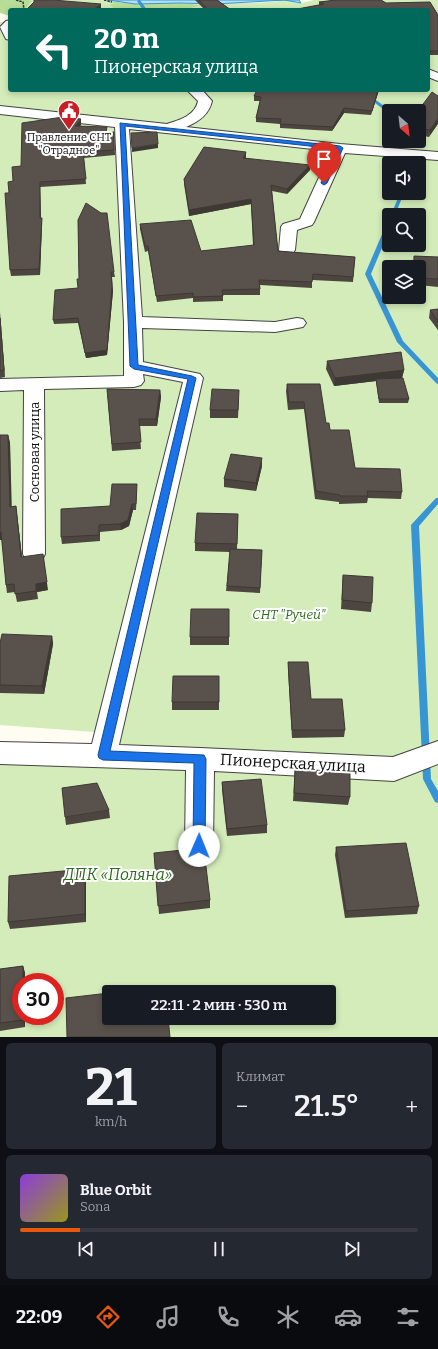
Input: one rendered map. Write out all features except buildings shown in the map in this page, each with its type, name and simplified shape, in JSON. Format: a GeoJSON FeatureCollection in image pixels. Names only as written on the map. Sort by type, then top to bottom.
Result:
{"type":"FeatureCollection","features":[{"type":"Feature","properties":{"kind":"street"},"geometry":{"type":"LineString","coordinates":[[167,129],[199,114],[204,107],[205,101],[196,92]]}},
{"type":"Feature","properties":{"kind":"street"},"geometry":{"type":"LineString","coordinates":[[0,110],[340,148],[438,156]]}},
{"type":"Feature","properties":{"kind":"street"},"geometry":{"type":"LineString","coordinates":[[120,124],[133,322],[134,374]]}},
{"type":"Feature","properties":{"kind":"street"},"geometry":{"type":"LineString","coordinates":[[287,250],[289,227],[306,222],[340,148]]}},
{"type":"Feature","properties":{"kind":"street"},"geometry":{"type":"LineString","coordinates":[[133,322],[275,327],[297,323]]}},
{"type":"Feature","properties":{"kind":"street"},"geometry":{"type":"LineString","coordinates":[[34,384],[134,374],[192,378],[103,755]]}},
{"type":"Feature","properties":{"kind":"street","name":"Сосновая улица"},"geometry":{"type":"LineString","coordinates":[[0,385],[34,384],[34,554]]}},
{"type":"Feature","properties":{"kind":"street","name":"Пионерская улица"},"geometry":{"type":"LineString","coordinates":[[0,752],[401,766],[438,752]]}},
{"type":"Feature","properties":{"kind":"street"},"geometry":{"type":"LineString","coordinates":[[199,846],[200,759]]}},
{"type":"Feature","properties":{"kind":"path"},"geometry":{"type":"LineString","coordinates":[[16,0],[23,2],[24,8]]}},
{"type":"Feature","properties":{"kind":"path"},"geometry":{"type":"LineString","coordinates":[[104,0],[112,2]]}},
{"type":"Feature","properties":{"kind":"green space"},"geometry":{"type":"Polygon","coordinates":[[[0,0],[32,1],[26,8],[8,8],[8,15],[0,13],[0,0]]]}},
{"type":"Feature","properties":{"kind":"green space"},"geometry":{"type":"Polygon","coordinates":[[[29,0],[100,0],[113,3],[111,5],[114,8],[26,8],[31,2],[29,0]]]}},
{"type":"Feature","properties":{"kind":"green space"},"geometry":{"type":"Polygon","coordinates":[[[100,0],[135,4],[180,3],[203,5],[191,8],[114,8],[110,5],[113,3],[100,0]]]}},
{"type":"Feature","properties":{"kind":"green space"},"geometry":{"type":"Polygon","coordinates":[[[285,0],[301,3],[314,0],[438,0],[438,1037],[0,1037],[0,753],[105,755],[108,733],[0,725],[0,22],[8,21],[8,92],[430,92],[430,8],[191,8],[224,3],[255,3],[285,0]]]}},
{"type":"Feature","properties":{"kind":"water"},"geometry":{"type":"Polygon","coordinates":[[[108,0],[285,0],[215,4],[135,4],[108,0]]]}},
{"type":"Feature","properties":{"kind":"water"},"geometry":{"type":"Polygon","coordinates":[[[285,0],[299,0],[301,3],[285,0]]]}},
{"type":"Feature","properties":{"kind":"waterway"},"geometry":{"type":"LineString","coordinates":[[139,1],[144,8]]}},
{"type":"Feature","properties":{"kind":"waterway"},"geometry":{"type":"LineString","coordinates":[[368,96],[382,106]]}},
{"type":"Feature","properties":{"kind":"waterway"},"geometry":{"type":"LineString","coordinates":[[395,148],[399,156]]}},
{"type":"Feature","properties":{"kind":"waterway"},"geometry":{"type":"LineString","coordinates":[[396,208],[399,200]]}},
{"type":"Feature","properties":{"kind":"waterway"},"geometry":{"type":"LineString","coordinates":[[382,241],[368,274],[400,342],[438,382]]}},
{"type":"Feature","properties":{"kind":"waterway"},"geometry":{"type":"LineString","coordinates":[[438,500],[415,525],[427,779],[438,799]]}},
{"type":"Feature","properties":{"kind":"place","name":"Правление СНТ \"Отрадное\""},"geometry":{"type":"Point","coordinates":[69,130]}},
{"type":"Feature","properties":{"kind":"route"},"geometry":{"type":"LineString","coordinates":[[199,846],[200,759],[103,755],[192,378],[134,366],[122,124],[340,148],[324,183]]}},
{"type":"Feature","properties":{"kind":"park label","name":"СНТ \"Ручей\""},"geometry":{"type":"Point","coordinates":[289,614]}},
{"type":"Feature","properties":{"kind":"park label","name":"ДПК «Поляна»"},"geometry":{"type":"Point","coordinates":[118,874]}}]}
